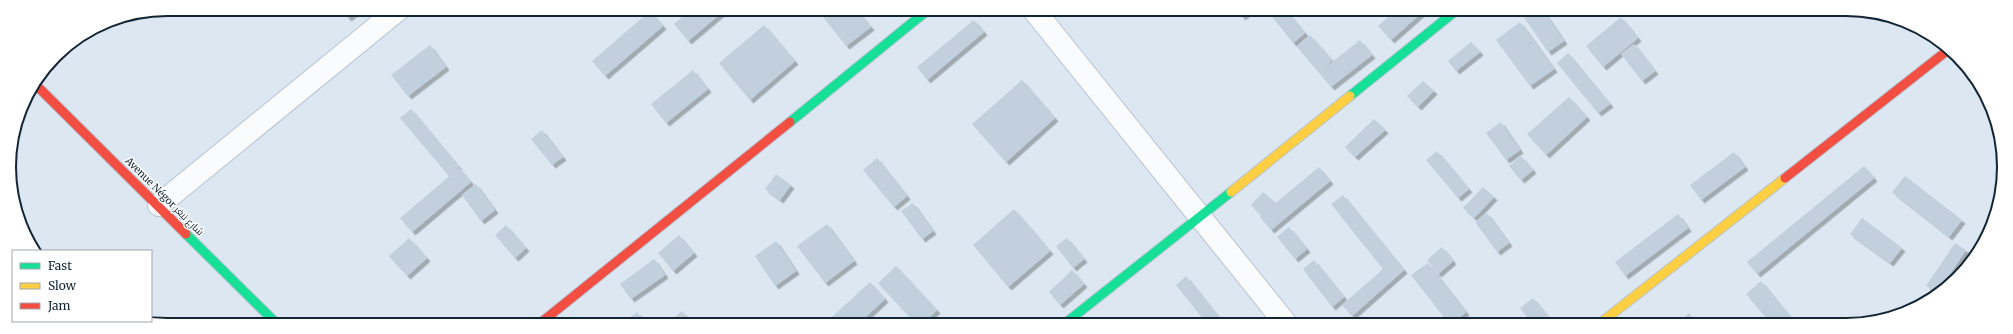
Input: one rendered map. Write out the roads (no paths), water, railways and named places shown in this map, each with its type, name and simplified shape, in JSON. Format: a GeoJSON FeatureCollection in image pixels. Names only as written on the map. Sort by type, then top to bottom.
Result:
{"type":"FeatureCollection","features":[{"type":"Feature","properties":{"kind":"street"},"geometry":{"type":"LineString","coordinates":[[159,205],[390,16]]}},
{"type":"Feature","properties":{"kind":"street"},"geometry":{"type":"LineString","coordinates":[[547,318],[920,16]]}},
{"type":"Feature","properties":{"kind":"street"},"geometry":{"type":"LineString","coordinates":[[1039,16],[1281,318]]}},
{"type":"Feature","properties":{"kind":"street"},"geometry":{"type":"LineString","coordinates":[[1072,318],[1449,16]]}},
{"type":"Feature","properties":{"kind":"street"},"geometry":{"type":"LineString","coordinates":[[1607,318],[1945,52]]}},
{"type":"Feature","properties":{"kind":"street","name":"Avenue Négor شارع نيغر"},"geometry":{"type":"LineString","coordinates":[[38,87],[159,205],[271,318]]}}]}
